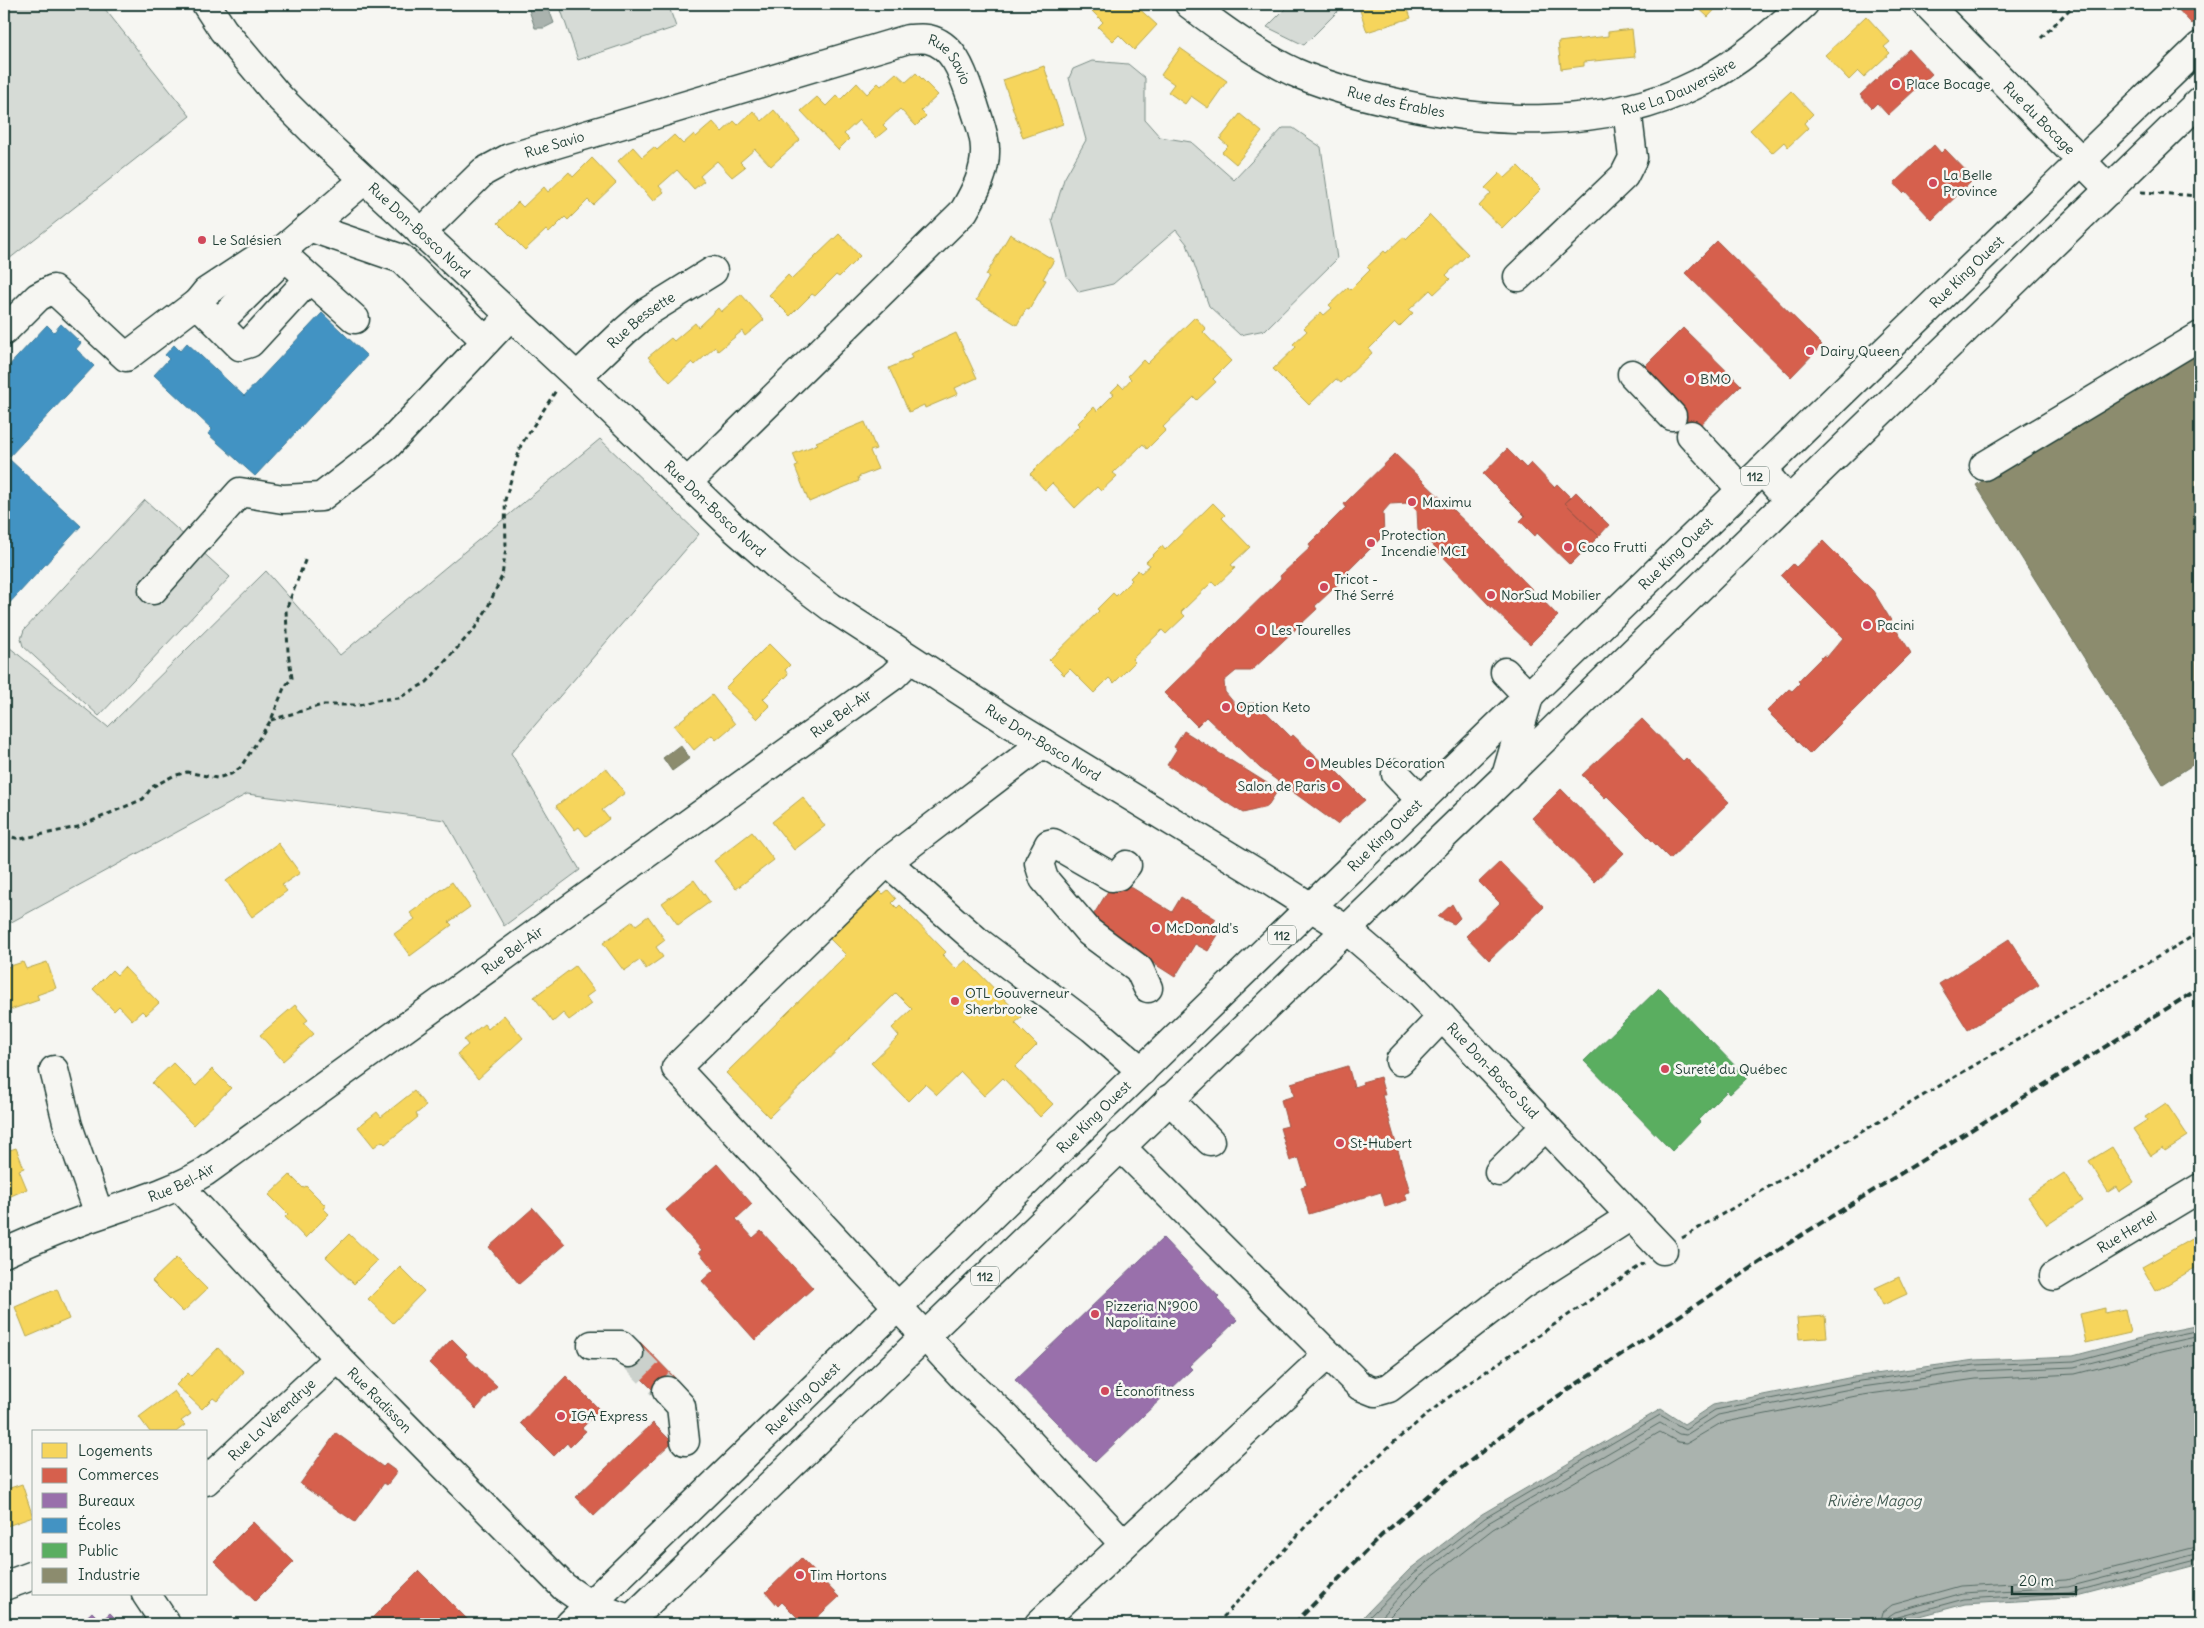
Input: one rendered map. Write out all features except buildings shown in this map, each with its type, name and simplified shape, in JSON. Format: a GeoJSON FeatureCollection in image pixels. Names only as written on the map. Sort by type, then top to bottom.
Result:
{"type":"FeatureCollection","features":[{"type":"Feature","properties":{"kind":"street","name":"Rue Don-Bosco Nord"},"geometry":{"type":"LineString","coordinates":[[206,4],[223,30],[279,97],[364,180],[780,568],[830,606],[1042,744],[1311,907]]}},
{"type":"Feature","properties":{"kind":"street","name":"Rue des Érables"},"geometry":{"type":"LineString","coordinates":[[1189,4],[1222,30],[1294,71],[1329,85],[1372,98],[1419,109],[1514,119],[1575,117],[1628,109]]}},
{"type":"Feature","properties":{"kind":"street","name":"Rue La Dauversière"},"geometry":{"type":"LineString","coordinates":[[1518,277],[1624,176],[1633,158],[1628,109],[1664,98],[1697,84],[1733,64],[1804,4]]}},
{"type":"Feature","properties":{"kind":"street","name":"Rue du Bocage"},"geometry":{"type":"LineString","coordinates":[[1927,4],[2110,190]]}},
{"type":"Feature","properties":{"kind":"street","name":"Rue Savio"},"geometry":{"type":"LineString","coordinates":[[421,233],[483,172],[509,158],[908,39],[928,39],[947,49],[960,65],[982,128],[985,150],[982,173],[964,211],[687,483]]}},
{"type":"Feature","properties":{"kind":"street","name":"Rue King Ouest"},"geometry":{"type":"LineString","coordinates":[[570,1624],[2200,46]]}},
{"type":"Feature","properties":{"kind":"street","name":"112"},"geometry":{"type":"LineString","coordinates":[[631,1623],[924,1335],[1347,930],[2200,101]]}},
{"type":"Feature","properties":{"kind":"street"},"geometry":{"type":"LineString","coordinates":[[218,323],[309,227],[364,180]]}},
{"type":"Feature","properties":{"kind":"street"},"geometry":{"type":"LineString","coordinates":[[309,227],[402,259],[486,341]]}},
{"type":"Feature","properties":{"kind":"street"},"geometry":{"type":"LineString","coordinates":[[4,331],[38,297],[53,289],[126,357],[197,303],[206,292],[262,255],[283,254],[355,319]]}},
{"type":"Feature","properties":{"kind":"street","name":"Rue Bessette"},"geometry":{"type":"LineString","coordinates":[[572,373],[647,312],[713,272]]}},
{"type":"Feature","properties":{"kind":"street"},"geometry":{"type":"LineString","coordinates":[[197,303],[240,346],[250,343],[309,279]]}},
{"type":"Feature","properties":{"kind":"street"},"geometry":{"type":"LineString","coordinates":[[153,590],[240,492],[283,498],[321,497],[386,447],[510,316]]}},
{"type":"Feature","properties":{"kind":"street"},"geometry":{"type":"LineString","coordinates":[[1984,466],[2200,336]]}},
{"type":"Feature","properties":{"kind":"street"},"geometry":{"type":"LineString","coordinates":[[1632,374],[1672,416]]}},
{"type":"Feature","properties":{"kind":"street"},"geometry":{"type":"LineString","coordinates":[[1691,435],[1742,490]]}},
{"type":"Feature","properties":{"kind":"street"},"geometry":{"type":"LineString","coordinates":[[1762,470],[1789,501]]}},
{"type":"Feature","properties":{"kind":"street","name":"Rue Bel-Air"},"geometry":{"type":"LineString","coordinates":[[4,1253],[99,1214],[180,1187],[205,1172],[893,676],[910,659]]}},
{"type":"Feature","properties":{"kind":"street"},"geometry":{"type":"LineString","coordinates":[[1505,672],[1529,696],[1506,776]]}},
{"type":"Feature","properties":{"kind":"street"},"geometry":{"type":"LineString","coordinates":[[1042,744],[887,862],[676,1068],[897,1307],[965,1378],[1006,1417],[1124,1544]]}},
{"type":"Feature","properties":{"kind":"street"},"geometry":{"type":"LineString","coordinates":[[1396,774],[1421,800]]}},
{"type":"Feature","properties":{"kind":"street"},"geometry":{"type":"LineString","coordinates":[[1127,865],[1118,876],[1112,877],[1053,843],[1049,844],[1039,863],[1044,879],[1089,932],[1139,969],[1148,988]]}},
{"type":"Feature","properties":{"kind":"street"},"geometry":{"type":"LineString","coordinates":[[887,862],[976,940],[1092,1028],[1142,1071]]}},
{"type":"Feature","properties":{"kind":"street","name":"Rue Don-Bosco Sud"},"geometry":{"type":"LineString","coordinates":[[1311,907],[1347,930],[1410,984],[1663,1250]]}},
{"type":"Feature","properties":{"kind":"street"},"geometry":{"type":"LineString","coordinates":[[1400,1061],[1442,1016]]}},
{"type":"Feature","properties":{"kind":"street"},"geometry":{"type":"LineString","coordinates":[[54,1070],[68,1126],[99,1214]]}},
{"type":"Feature","properties":{"kind":"street"},"geometry":{"type":"LineString","coordinates":[[1169,1099],[1210,1141]]}},
{"type":"Feature","properties":{"kind":"street"},"geometry":{"type":"LineString","coordinates":[[1499,1172],[1546,1126]]}},
{"type":"Feature","properties":{"kind":"street"},"geometry":{"type":"LineString","coordinates":[[1120,1146],[1327,1355],[1360,1386],[1375,1392],[1389,1388],[1521,1286],[1631,1216]]}},
{"type":"Feature","properties":{"kind":"street","name":"Rue Radisson"},"geometry":{"type":"LineString","coordinates":[[180,1187],[338,1358],[564,1587],[590,1605],[631,1623]]}},
{"type":"Feature","properties":{"kind":"street","name":"Rue Hertel"},"geometry":{"type":"LineString","coordinates":[[2054,1276],[2200,1188]]}},
{"type":"Feature","properties":{"kind":"street"},"geometry":{"type":"LineString","coordinates":[[592,1345],[621,1345],[629,1353]]}},
{"type":"Feature","properties":{"kind":"street"},"geometry":{"type":"LineString","coordinates":[[1039,1624],[1327,1355]]}},
{"type":"Feature","properties":{"kind":"street","name":"Rue La Vérendrye"},"geometry":{"type":"LineString","coordinates":[[208,1479],[338,1358]]}},
{"type":"Feature","properties":{"kind":"street"},"geometry":{"type":"LineString","coordinates":[[666,1391],[681,1406],[685,1441]]}},
{"type":"Feature","properties":{"kind":"street"},"geometry":{"type":"LineString","coordinates":[[4,1586],[32,1576]]}},
{"type":"Feature","properties":{"kind":"street"},"geometry":{"type":"LineString","coordinates":[[147,1596],[166,1624]]}},
{"type":"Feature","properties":{"kind":"path"},"geometry":{"type":"LineString","coordinates":[[2040,38],[2075,4]]}},
{"type":"Feature","properties":{"kind":"path"},"geometry":{"type":"LineString","coordinates":[[2110,190],[2200,196]]}},
{"type":"Feature","properties":{"kind":"path"},"geometry":{"type":"LineString","coordinates":[[271,720],[322,705],[360,706],[377,700],[399,698],[427,682],[475,628],[487,609],[502,576],[506,548],[505,500],[521,445],[555,393],[572,373]]}},
{"type":"Feature","properties":{"kind":"path"},"geometry":{"type":"LineString","coordinates":[[4,835],[20,839],[78,827],[144,799],[152,787],[173,776],[187,772],[217,778],[232,774],[240,768],[271,720],[284,688],[292,678],[288,652],[286,610],[306,558]]}},
{"type":"Feature","properties":{"kind":"shaded area"},"geometry":{"type":"Polygon","coordinates":[[[4,4],[101,4],[190,116],[4,263],[4,4]]]}},
{"type":"Feature","properties":{"kind":"shaded area"},"geometry":{"type":"Polygon","coordinates":[[[559,4],[668,4],[676,27],[578,60],[559,4]]]}},
{"type":"Feature","properties":{"kind":"shaded area"},"geometry":{"type":"Polygon","coordinates":[[[1290,4],[1345,4],[1304,45],[1267,27],[1290,4]]]}},
{"type":"Feature","properties":{"kind":"shaded area"},"geometry":{"type":"Polygon","coordinates":[[[1092,61],[1128,64],[1145,78],[1145,120],[1160,137],[1191,142],[1234,180],[1283,128],[1293,128],[1321,147],[1337,259],[1265,330],[1240,335],[1209,306],[1187,244],[1176,230],[1113,284],[1079,292],[1067,276],[1052,220],[1064,179],[1086,140],[1069,78],[1073,69],[1092,61]]]}},
{"type":"Feature","properties":{"kind":"shaded area"},"geometry":{"type":"Polygon","coordinates":[[[600,439],[699,534],[511,753],[580,870],[504,926],[445,820],[247,794],[4,926],[4,643],[108,727],[266,571],[340,655],[600,439]]]}},
{"type":"Feature","properties":{"kind":"shaded area"},"geometry":{"type":"Polygon","coordinates":[[[145,500],[230,577],[99,716],[23,646],[21,639],[24,630],[145,500]]]}},
{"type":"Feature","properties":{"kind":"water"},"geometry":{"type":"Polygon","coordinates":[[[527,4],[547,4],[554,23],[544,28],[535,28],[527,4]]]}},
{"type":"Feature","properties":{"kind":"water","name":"Rivière Magog"},"geometry":{"type":"Polygon","coordinates":[[[2200,1325],[2200,1564],[2069,1598],[1965,1604],[1890,1624],[1362,1624],[1365,1615],[1410,1569],[1482,1514],[1661,1409],[1684,1424],[1713,1405],[1853,1377],[1975,1360],[2073,1356],[2160,1333],[2200,1325]]]}},
{"type":"Feature","properties":{"kind":"tunnel"},"geometry":{"type":"LineString","coordinates":[[629,1353],[667,1391]]}},
{"type":"Feature","properties":{"kind":"railway"},"geometry":{"type":"LineString","coordinates":[[1294,1624],[1382,1535],[1439,1486],[1519,1422],[1800,1236],[2200,988]]}},
{"type":"Feature","properties":{"kind":"place","name":"Place Bocage"},"geometry":{"type":"Point","coordinates":[1896,84]}},
{"type":"Feature","properties":{"kind":"place","name":"La Belle Province"},"geometry":{"type":"Point","coordinates":[1933,183]}},
{"type":"Feature","properties":{"kind":"place","name":"Le Salésien"},"geometry":{"type":"Point","coordinates":[202,240]}},
{"type":"Feature","properties":{"kind":"place","name":"Dairy Queen"},"geometry":{"type":"Point","coordinates":[1810,351]}},
{"type":"Feature","properties":{"kind":"place","name":"BMO"},"geometry":{"type":"Point","coordinates":[1690,379]}},
{"type":"Feature","properties":{"kind":"place","name":"Maximu"},"geometry":{"type":"Point","coordinates":[1412,502]}},
{"type":"Feature","properties":{"kind":"place","name":"Protection Incendie MCI"},"geometry":{"type":"Point","coordinates":[1371,543]}},
{"type":"Feature","properties":{"kind":"place","name":"Coco Frutti"},"geometry":{"type":"Point","coordinates":[1568,547]}},
{"type":"Feature","properties":{"kind":"place","name":"Tricot - Thé Serré"},"geometry":{"type":"Point","coordinates":[1324,587]}},
{"type":"Feature","properties":{"kind":"place","name":"NorSud Mobilier"},"geometry":{"type":"Point","coordinates":[1491,595]}},
{"type":"Feature","properties":{"kind":"place","name":"Pacini"},"geometry":{"type":"Point","coordinates":[1867,625]}},
{"type":"Feature","properties":{"kind":"place","name":"Les Tourelles"},"geometry":{"type":"Point","coordinates":[1261,630]}},
{"type":"Feature","properties":{"kind":"place","name":"Option Keto"},"geometry":{"type":"Point","coordinates":[1226,707]}},
{"type":"Feature","properties":{"kind":"place","name":"Meubles Décoration"},"geometry":{"type":"Point","coordinates":[1310,763]}},
{"type":"Feature","properties":{"kind":"place","name":"Salon de Paris"},"geometry":{"type":"Point","coordinates":[1336,786]}},
{"type":"Feature","properties":{"kind":"place","name":"McDonald's"},"geometry":{"type":"Point","coordinates":[1156,928]}},
{"type":"Feature","properties":{"kind":"place","name":"OTL Gouverneur Sherbrooke"},"geometry":{"type":"Point","coordinates":[955,1001]}},
{"type":"Feature","properties":{"kind":"place","name":"Sureté du Québec"},"geometry":{"type":"Point","coordinates":[1665,1069]}},
{"type":"Feature","properties":{"kind":"place","name":"St-Hubert"},"geometry":{"type":"Point","coordinates":[1340,1143]}},
{"type":"Feature","properties":{"kind":"place","name":"Pizzeria N°900 Napolitaine"},"geometry":{"type":"Point","coordinates":[1095,1314]}},
{"type":"Feature","properties":{"kind":"place","name":"Éconofitness"},"geometry":{"type":"Point","coordinates":[1105,1391]}},
{"type":"Feature","properties":{"kind":"place","name":"IGA Express"},"geometry":{"type":"Point","coordinates":[561,1416]}},
{"type":"Feature","properties":{"kind":"place","name":"Tim Hortons"},"geometry":{"type":"Point","coordinates":[800,1575]}}]}
